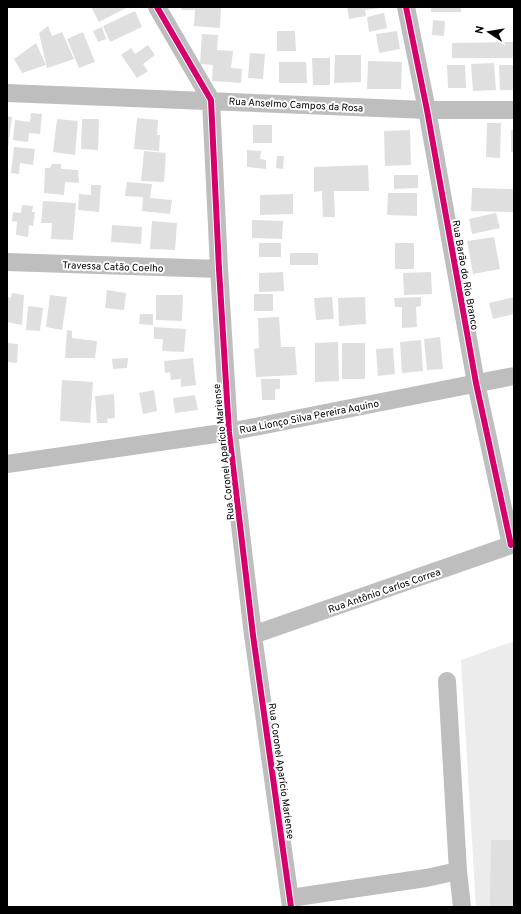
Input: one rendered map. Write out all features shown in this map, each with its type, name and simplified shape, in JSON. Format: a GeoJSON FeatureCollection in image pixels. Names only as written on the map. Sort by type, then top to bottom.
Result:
{"type":"FeatureCollection","features":[{"type":"Feature","properties":{"kind":"street","name":"Rua Coronel Aparício Mariense"},"geometry":{"type":"LineString","coordinates":[[157,7],[211,100],[229,432],[253,635],[290,902]]}},
{"type":"Feature","properties":{"kind":"street","name":"Rua Barão do Rio Branco"},"geometry":{"type":"LineString","coordinates":[[406,7],[427,110],[476,383],[512,544]]}},
{"type":"Feature","properties":{"kind":"street","name":"Rua Anselmo Campos da Rosa"},"geometry":{"type":"LineString","coordinates":[[7,93],[211,100],[427,110],[514,110]]}},
{"type":"Feature","properties":{"kind":"street","name":"Travessa Catão Coelho"},"geometry":{"type":"LineString","coordinates":[[7,262],[219,269]]}},
{"type":"Feature","properties":{"kind":"street","name":"Rua Lionço Silva Pereira Aquino"},"geometry":{"type":"LineString","coordinates":[[7,464],[229,432],[514,376]]}},
{"type":"Feature","properties":{"kind":"street","name":"Rua Antônio Carlos Correa"},"geometry":{"type":"LineString","coordinates":[[253,635],[512,544]]}},
{"type":"Feature","properties":{"kind":"street"},"geometry":{"type":"LineString","coordinates":[[447,681],[458,871],[462,907]]}},
{"type":"Feature","properties":{"kind":"street"},"geometry":{"type":"LineString","coordinates":[[290,902],[458,871]]}},
{"type":"Feature","properties":{"kind":"shaded area"},"geometry":{"type":"Polygon","coordinates":[[[514,641],[514,907],[476,907],[461,660],[514,641]]]}},
{"type":"Feature","properties":{"kind":"building"},"geometry":{"type":"Polygon","coordinates":[[[91,7],[128,7],[99,22],[91,7]]]}},
{"type":"Feature","properties":{"kind":"building"},"geometry":{"type":"Polygon","coordinates":[[[182,7],[221,7],[220,28],[194,26],[195,10],[181,10],[182,7]]]}},
{"type":"Feature","properties":{"kind":"building"},"geometry":{"type":"Polygon","coordinates":[[[347,7],[380,8],[365,10],[366,16],[349,19],[347,7]]]}},
{"type":"Feature","properties":{"kind":"building"},"geometry":{"type":"Polygon","coordinates":[[[431,7],[461,7],[461,12],[431,12],[431,7]]]}},
{"type":"Feature","properties":{"kind":"building"},"geometry":{"type":"Polygon","coordinates":[[[135,11],[142,27],[110,42],[103,26],[135,11]]]}},
{"type":"Feature","properties":{"kind":"building"},"geometry":{"type":"Polygon","coordinates":[[[384,13],[387,28],[369,32],[367,17],[384,13]]]}},
{"type":"Feature","properties":{"kind":"building"},"geometry":{"type":"Polygon","coordinates":[[[433,20],[445,21],[444,36],[432,35],[433,20]]]}},
{"type":"Feature","properties":{"kind":"building"},"geometry":{"type":"Polygon","coordinates":[[[48,26],[52,36],[62,32],[74,59],[47,68],[39,33],[48,26]]]}},
{"type":"Feature","properties":{"kind":"building"},"geometry":{"type":"Polygon","coordinates":[[[102,27],[106,39],[98,42],[93,31],[102,27]]]}},
{"type":"Feature","properties":{"kind":"building"},"geometry":{"type":"Polygon","coordinates":[[[277,31],[295,31],[296,51],[277,51],[277,31]]]}},
{"type":"Feature","properties":{"kind":"building"},"geometry":{"type":"Polygon","coordinates":[[[397,31],[400,49],[379,53],[376,34],[397,31]]]}},
{"type":"Feature","properties":{"kind":"building"},"geometry":{"type":"Polygon","coordinates":[[[83,32],[95,62],[79,68],[67,39],[83,32]]]}},
{"type":"Feature","properties":{"kind":"building"},"geometry":{"type":"Polygon","coordinates":[[[202,34],[218,35],[217,50],[233,51],[231,68],[242,69],[241,83],[212,81],[213,65],[200,64],[202,34]]]}},
{"type":"Feature","properties":{"kind":"building"},"geometry":{"type":"Polygon","coordinates":[[[514,42],[514,58],[452,58],[452,43],[514,42]]]}},
{"type":"Feature","properties":{"kind":"building"},"geometry":{"type":"Polygon","coordinates":[[[36,43],[46,65],[22,73],[14,59],[36,43]]]}},
{"type":"Feature","properties":{"kind":"building"},"geometry":{"type":"Polygon","coordinates":[[[148,45],[155,55],[143,64],[148,71],[137,78],[121,55],[131,48],[135,54],[148,45]]]}},
{"type":"Feature","properties":{"kind":"building"},"geometry":{"type":"Polygon","coordinates":[[[250,53],[265,54],[263,79],[248,78],[250,53]]]}},
{"type":"Feature","properties":{"kind":"building"},"geometry":{"type":"Polygon","coordinates":[[[335,55],[361,55],[361,82],[334,83],[335,55]]]}},
{"type":"Feature","properties":{"kind":"building"},"geometry":{"type":"Polygon","coordinates":[[[312,58],[330,58],[330,85],[313,85],[312,58]]]}},
{"type":"Feature","properties":{"kind":"building"},"geometry":{"type":"Polygon","coordinates":[[[368,61],[402,62],[401,89],[367,89],[368,61]]]}},
{"type":"Feature","properties":{"kind":"building"},"geometry":{"type":"Polygon","coordinates":[[[279,62],[306,62],[307,83],[279,83],[279,62]]]}},
{"type":"Feature","properties":{"kind":"building"},"geometry":{"type":"Polygon","coordinates":[[[494,63],[496,90],[473,91],[471,64],[494,63]]]}},
{"type":"Feature","properties":{"kind":"building"},"geometry":{"type":"Polygon","coordinates":[[[447,65],[465,65],[466,88],[448,88],[447,65]]]}},
{"type":"Feature","properties":{"kind":"building"},"geometry":{"type":"Polygon","coordinates":[[[499,65],[514,65],[514,90],[500,90],[499,65]]]}},
{"type":"Feature","properties":{"kind":"building"},"geometry":{"type":"Polygon","coordinates":[[[31,113],[42,114],[40,134],[29,133],[28,142],[13,140],[15,120],[30,122],[31,113]]]}},
{"type":"Feature","properties":{"kind":"building"},"geometry":{"type":"Polygon","coordinates":[[[7,116],[12,117],[8,147],[7,147],[7,116]]]}},
{"type":"Feature","properties":{"kind":"building"},"geometry":{"type":"Polygon","coordinates":[[[137,118],[158,120],[157,135],[160,135],[159,151],[134,149],[137,118]]]}},
{"type":"Feature","properties":{"kind":"building"},"geometry":{"type":"Polygon","coordinates":[[[57,119],[78,121],[75,155],[53,152],[57,119]]]}},
{"type":"Feature","properties":{"kind":"building"},"geometry":{"type":"Polygon","coordinates":[[[82,119],[99,119],[98,150],[81,149],[82,119]]]}},
{"type":"Feature","properties":{"kind":"building"},"geometry":{"type":"Polygon","coordinates":[[[487,123],[501,123],[500,158],[486,157],[487,123]]]}},
{"type":"Feature","properties":{"kind":"building"},"geometry":{"type":"Polygon","coordinates":[[[253,125],[272,125],[272,143],[253,143],[253,125]]]}},
{"type":"Feature","properties":{"kind":"building"},"geometry":{"type":"Polygon","coordinates":[[[410,130],[411,165],[385,166],[384,131],[410,130]]]}},
{"type":"Feature","properties":{"kind":"building"},"geometry":{"type":"Polygon","coordinates":[[[511,130],[514,130],[514,152],[511,152],[511,130]]]}},
{"type":"Feature","properties":{"kind":"building"},"geometry":{"type":"Polygon","coordinates":[[[14,147],[35,149],[33,165],[20,163],[19,174],[11,173],[14,147]]]}},
{"type":"Feature","properties":{"kind":"building"},"geometry":{"type":"Polygon","coordinates":[[[247,150],[261,151],[260,159],[266,160],[266,169],[247,167],[247,150]]]}},
{"type":"Feature","properties":{"kind":"building"},"geometry":{"type":"Polygon","coordinates":[[[144,151],[166,153],[164,182],[141,181],[144,151]]]}},
{"type":"Feature","properties":{"kind":"building"},"geometry":{"type":"Polygon","coordinates":[[[277,156],[284,156],[283,169],[276,168],[277,156]]]}},
{"type":"Feature","properties":{"kind":"building"},"geometry":{"type":"Polygon","coordinates":[[[52,164],[61,164],[61,169],[78,170],[79,183],[65,182],[64,195],[44,193],[45,168],[50,168],[52,164]]]}},
{"type":"Feature","properties":{"kind":"building"},"geometry":{"type":"Polygon","coordinates":[[[368,165],[369,191],[334,191],[335,217],[323,217],[322,191],[314,192],[314,167],[368,165]]]}},
{"type":"Feature","properties":{"kind":"building"},"geometry":{"type":"Polygon","coordinates":[[[394,175],[418,175],[418,188],[394,189],[394,175]]]}},
{"type":"Feature","properties":{"kind":"building"},"geometry":{"type":"Polygon","coordinates":[[[127,182],[152,184],[150,198],[172,200],[170,214],[142,211],[143,197],[125,196],[127,182]]]}},
{"type":"Feature","properties":{"kind":"building"},"geometry":{"type":"Polygon","coordinates":[[[91,185],[101,185],[99,212],[78,210],[79,194],[91,195],[91,185]]]}},
{"type":"Feature","properties":{"kind":"building"},"geometry":{"type":"Polygon","coordinates":[[[472,188],[514,189],[514,212],[471,211],[472,188]]]}},
{"type":"Feature","properties":{"kind":"building"},"geometry":{"type":"Polygon","coordinates":[[[388,193],[417,193],[417,216],[387,215],[388,193]]]}},
{"type":"Feature","properties":{"kind":"building"},"geometry":{"type":"Polygon","coordinates":[[[293,194],[293,214],[260,215],[260,195],[293,194]]]}},
{"type":"Feature","properties":{"kind":"building"},"geometry":{"type":"Polygon","coordinates":[[[43,201],[76,203],[73,240],[51,239],[52,223],[41,223],[43,201]]]}},
{"type":"Feature","properties":{"kind":"building"},"geometry":{"type":"Polygon","coordinates":[[[22,205],[33,206],[32,212],[35,212],[33,226],[29,225],[28,237],[16,235],[17,222],[12,221],[13,212],[21,213],[22,205]]]}},
{"type":"Feature","properties":{"kind":"building"},"geometry":{"type":"Polygon","coordinates":[[[496,213],[500,228],[472,234],[469,219],[496,213]]]}},
{"type":"Feature","properties":{"kind":"building"},"geometry":{"type":"Polygon","coordinates":[[[252,220],[283,221],[282,239],[252,238],[252,220]]]}},
{"type":"Feature","properties":{"kind":"building"},"geometry":{"type":"Polygon","coordinates":[[[152,221],[177,223],[175,250],[150,249],[152,221]]]}},
{"type":"Feature","properties":{"kind":"building"},"geometry":{"type":"Polygon","coordinates":[[[112,225],[142,227],[141,244],[111,242],[112,225]]]}},
{"type":"Feature","properties":{"kind":"building"},"geometry":{"type":"Polygon","coordinates":[[[494,237],[500,269],[473,274],[467,241],[494,237]]]}},
{"type":"Feature","properties":{"kind":"building"},"geometry":{"type":"Polygon","coordinates":[[[259,243],[281,243],[281,257],[259,257],[259,243]]]}},
{"type":"Feature","properties":{"kind":"building"},"geometry":{"type":"Polygon","coordinates":[[[395,243],[414,243],[414,269],[395,269],[395,243]]]}},
{"type":"Feature","properties":{"kind":"building"},"geometry":{"type":"Polygon","coordinates":[[[290,253],[318,253],[318,265],[290,265],[290,253]]]}},
{"type":"Feature","properties":{"kind":"building"},"geometry":{"type":"Polygon","coordinates":[[[283,272],[284,291],[259,292],[259,273],[283,272]]]}},
{"type":"Feature","properties":{"kind":"building"},"geometry":{"type":"Polygon","coordinates":[[[431,272],[432,294],[404,295],[403,273],[431,272]]]}},
{"type":"Feature","properties":{"kind":"building"},"geometry":{"type":"Polygon","coordinates":[[[107,290],[126,293],[124,310],[105,308],[107,290]]]}},
{"type":"Feature","properties":{"kind":"building"},"geometry":{"type":"Polygon","coordinates":[[[12,293],[24,295],[22,325],[7,322],[7,297],[11,298],[12,293]]]}},
{"type":"Feature","properties":{"kind":"building"},"geometry":{"type":"Polygon","coordinates":[[[254,294],[273,294],[273,311],[254,311],[254,294]]]}},
{"type":"Feature","properties":{"kind":"building"},"geometry":{"type":"Polygon","coordinates":[[[50,295],[67,297],[62,330],[46,327],[50,295]]]}},
{"type":"Feature","properties":{"kind":"building"},"geometry":{"type":"Polygon","coordinates":[[[156,295],[183,295],[182,321],[156,320],[156,295]]]}},
{"type":"Feature","properties":{"kind":"building"},"geometry":{"type":"Polygon","coordinates":[[[332,297],[334,319],[316,320],[314,298],[332,297]]]}},
{"type":"Feature","properties":{"kind":"building"},"geometry":{"type":"Polygon","coordinates":[[[365,297],[366,324],[339,326],[338,298],[365,297]]]}},
{"type":"Feature","properties":{"kind":"building"},"geometry":{"type":"Polygon","coordinates":[[[421,297],[421,306],[416,307],[417,327],[402,328],[402,307],[395,307],[394,298],[421,297]]]}},
{"type":"Feature","properties":{"kind":"building"},"geometry":{"type":"Polygon","coordinates":[[[514,297],[514,314],[493,319],[489,303],[514,297]]]}},
{"type":"Feature","properties":{"kind":"building"},"geometry":{"type":"Polygon","coordinates":[[[28,306],[43,308],[40,331],[26,330],[28,306]]]}},
{"type":"Feature","properties":{"kind":"building"},"geometry":{"type":"Polygon","coordinates":[[[140,314],[153,314],[153,325],[139,324],[140,314]]]}},
{"type":"Feature","properties":{"kind":"building"},"geometry":{"type":"Polygon","coordinates":[[[279,317],[281,347],[295,347],[297,375],[256,377],[254,349],[259,348],[258,318],[279,317]]]}},
{"type":"Feature","properties":{"kind":"building"},"geometry":{"type":"Polygon","coordinates":[[[154,327],[186,329],[184,352],[162,351],[163,339],[154,339],[154,327]]]}},
{"type":"Feature","properties":{"kind":"building"},"geometry":{"type":"Polygon","coordinates":[[[67,330],[72,331],[72,338],[97,341],[95,358],[65,358],[67,330]]]}},
{"type":"Feature","properties":{"kind":"building"},"geometry":{"type":"Polygon","coordinates":[[[440,337],[443,369],[427,370],[424,339],[440,337]]]}},
{"type":"Feature","properties":{"kind":"building"},"geometry":{"type":"Polygon","coordinates":[[[421,340],[423,371],[402,373],[400,342],[421,340]]]}},
{"type":"Feature","properties":{"kind":"building"},"geometry":{"type":"Polygon","coordinates":[[[338,342],[339,381],[315,382],[315,343],[338,342]]]}},
{"type":"Feature","properties":{"kind":"building"},"geometry":{"type":"Polygon","coordinates":[[[8,343],[18,344],[17,363],[7,362],[8,343]]]}},
{"type":"Feature","properties":{"kind":"building"},"geometry":{"type":"Polygon","coordinates":[[[342,343],[365,343],[365,379],[342,379],[342,343]]]}},
{"type":"Feature","properties":{"kind":"building"},"geometry":{"type":"Polygon","coordinates":[[[393,348],[395,374],[378,376],[376,349],[393,348]]]}},
{"type":"Feature","properties":{"kind":"building"},"geometry":{"type":"Polygon","coordinates":[[[128,358],[127,368],[113,369],[112,359],[128,358]]]}},
{"type":"Feature","properties":{"kind":"building"},"geometry":{"type":"Polygon","coordinates":[[[193,358],[196,385],[181,387],[181,379],[171,380],[170,372],[165,373],[164,361],[193,358]]]}},
{"type":"Feature","properties":{"kind":"building"},"geometry":{"type":"Polygon","coordinates":[[[261,379],[280,379],[280,389],[275,389],[275,400],[262,400],[261,379]]]}},
{"type":"Feature","properties":{"kind":"building"},"geometry":{"type":"Polygon","coordinates":[[[62,380],[93,382],[90,423],[60,421],[62,380]]]}},
{"type":"Feature","properties":{"kind":"building"},"geometry":{"type":"Polygon","coordinates":[[[154,390],[157,411],[143,414],[139,393],[154,390]]]}},
{"type":"Feature","properties":{"kind":"building"},"geometry":{"type":"Polygon","coordinates":[[[114,394],[115,418],[107,419],[108,423],[97,423],[95,396],[114,394]]]}},
{"type":"Feature","properties":{"kind":"building"},"geometry":{"type":"Polygon","coordinates":[[[195,395],[198,410],[175,413],[173,398],[195,395]]]}},
{"type":"Feature","properties":{"kind":"building"},"geometry":{"type":"Polygon","coordinates":[[[491,840],[514,840],[514,907],[490,907],[491,840]]]}},
{"type":"Feature","properties":{"kind":"cycle path"},"geometry":{"type":"LineString","coordinates":[[157,7],[211,100],[229,432],[253,635],[291,907]]}},
{"type":"Feature","properties":{"kind":"cycle path"},"geometry":{"type":"LineString","coordinates":[[406,7],[427,110],[476,383],[511,545]]}}]}
